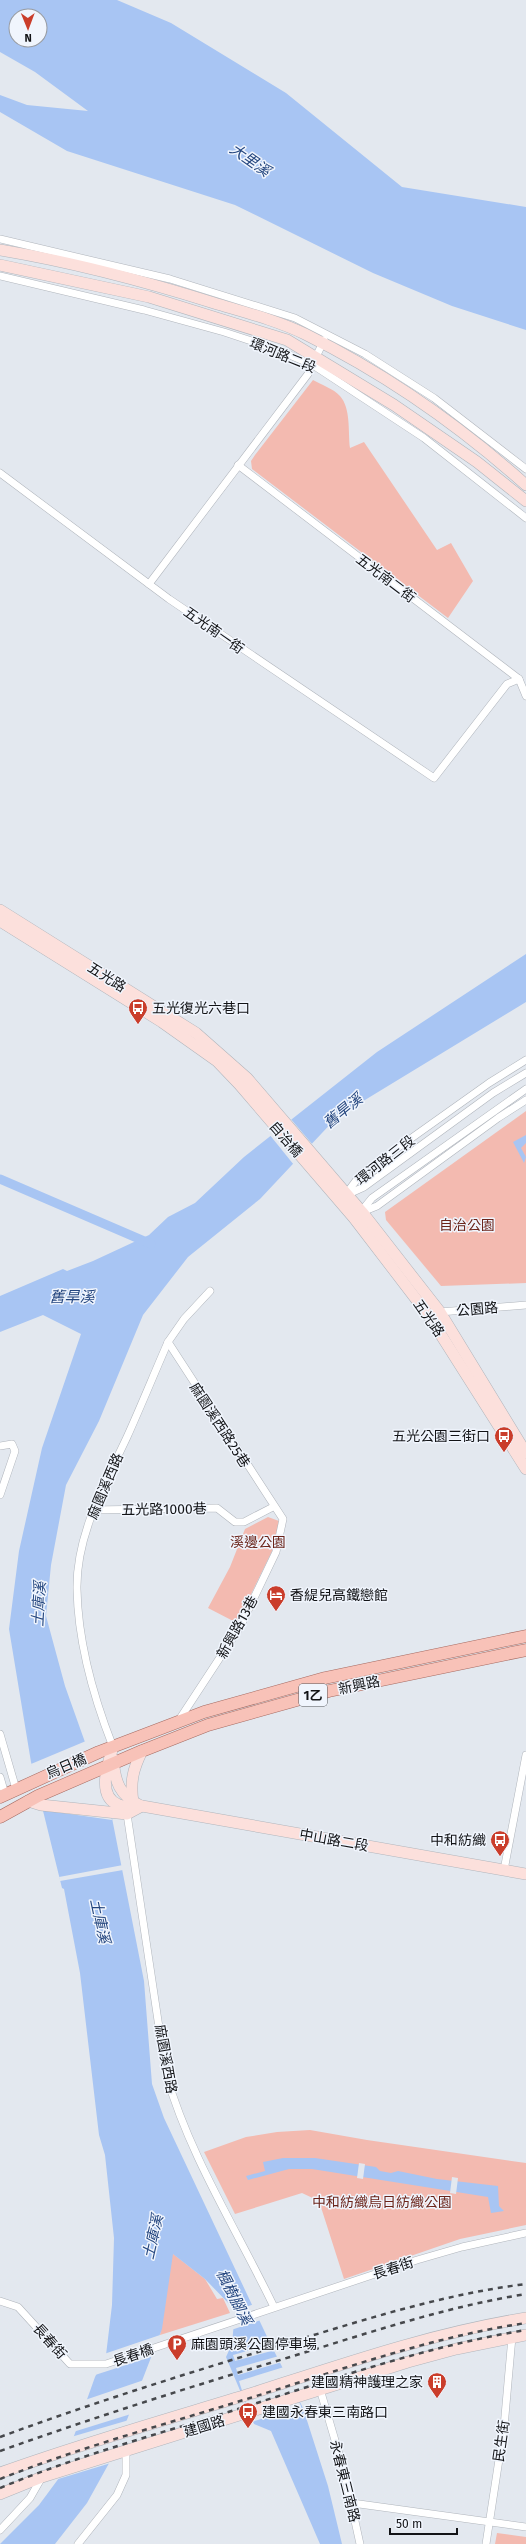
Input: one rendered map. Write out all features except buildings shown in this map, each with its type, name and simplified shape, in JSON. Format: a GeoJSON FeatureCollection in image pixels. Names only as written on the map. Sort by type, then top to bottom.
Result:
{"type":"FeatureCollection","features":[{"type":"Feature","properties":{"kind":"main road","name":"環河路二段"},"geometry":{"type":"LineString","coordinates":[[0,250],[172,290],[276,322],[325,339],[440,417],[524,483]]}},
{"type":"Feature","properties":{"kind":"main road","name":"環河路二段"},"geometry":{"type":"LineString","coordinates":[[0,265],[156,299],[287,340],[315,361],[400,409],[514,490],[526,501]]}},
{"type":"Feature","properties":{"kind":"main road","name":"五光路"},"geometry":{"type":"LineString","coordinates":[[0,910],[196,1033],[223,1054],[248,1078],[259,1100]]}},
{"type":"Feature","properties":{"kind":"main road","name":"五光路"},"geometry":{"type":"LineString","coordinates":[[0,921],[198,1046],[217,1061],[259,1100]]}},
{"type":"Feature","properties":{"kind":"main road","name":"自治橋"},"geometry":{"type":"LineString","coordinates":[[259,1100],[321,1173]]}},
{"type":"Feature","properties":{"kind":"main road","name":"五光路"},"geometry":{"type":"LineString","coordinates":[[321,1173],[440,1312],[524,1456],[526,1469]]}},
{"type":"Feature","properties":{"kind":"main road","name":"五光路"},"geometry":{"type":"LineString","coordinates":[[358,1215],[524,1456]]}},
{"type":"Feature","properties":{"kind":"main road","name":"新興路"},"geometry":{"type":"LineString","coordinates":[[113,1747],[179,1720],[325,1678],[526,1636]]}},
{"type":"Feature","properties":{"kind":"main road","name":"新興路"},"geometry":{"type":"LineString","coordinates":[[108,1766],[208,1725],[329,1691],[526,1650]]}},
{"type":"Feature","properties":{"kind":"main road","name":"烏日橋"},"geometry":{"type":"LineString","coordinates":[[16,1788],[113,1747]]}},
{"type":"Feature","properties":{"kind":"main road","name":"中山路二段"},"geometry":{"type":"LineString","coordinates":[[113,1747],[105,1787],[110,1797],[119,1805],[137,1804],[526,1874]]}},
{"type":"Feature","properties":{"kind":"main road"},"geometry":{"type":"LineString","coordinates":[[35,1801],[127,1814],[137,1804],[131,1784],[134,1768],[142,1751]]}},
{"type":"Feature","properties":{"kind":"main road","name":"烏日橋"},"geometry":{"type":"LineString","coordinates":[[35,1801],[108,1766]]}},
{"type":"Feature","properties":{"kind":"main road","name":"1乙"},"geometry":{"type":"LineString","coordinates":[[2,1796],[16,1788]]}},
{"type":"Feature","properties":{"kind":"main road","name":"1乙"},"geometry":{"type":"LineString","coordinates":[[0,1817],[35,1801]]}},
{"type":"Feature","properties":{"kind":"main road","name":"建國路"},"geometry":{"type":"LineString","coordinates":[[0,2473],[56,2453],[315,2372],[453,2332],[526,2318]]}},
{"type":"Feature","properties":{"kind":"main road","name":"建國路"},"geometry":{"type":"LineString","coordinates":[[0,2494],[42,2477],[408,2362],[526,2335]]}},
{"type":"Feature","properties":{"kind":"street","name":"環河路二段"},"geometry":{"type":"LineString","coordinates":[[0,239],[170,279],[295,318],[325,339],[365,354],[434,398],[526,469]]}},
{"type":"Feature","properties":{"kind":"street","name":"環河路二段"},"geometry":{"type":"LineString","coordinates":[[0,276],[144,310],[224,332],[315,361],[424,438],[526,518]]}},
{"type":"Feature","properties":{"kind":"street"},"geometry":{"type":"LineString","coordinates":[[149,584],[315,361],[325,339]]}},
{"type":"Feature","properties":{"kind":"street","name":"五光南二街"},"geometry":{"type":"LineString","coordinates":[[238,466],[519,679]]}},
{"type":"Feature","properties":{"kind":"street","name":"五光南一街"},"geometry":{"type":"LineString","coordinates":[[0,474],[149,584],[274,672],[434,778],[507,684],[519,679]]}},
{"type":"Feature","properties":{"kind":"street"},"geometry":{"type":"LineString","coordinates":[[519,679],[526,696]]}},
{"type":"Feature","properties":{"kind":"street","name":"環河路三段"},"geometry":{"type":"LineString","coordinates":[[342,1196],[361,1174],[489,1083],[526,1060]]}},
{"type":"Feature","properties":{"kind":"street","name":"環河路三段"},"geometry":{"type":"LineString","coordinates":[[342,1196],[364,1187],[494,1093],[526,1073]]}},
{"type":"Feature","properties":{"kind":"street","name":"環河路三段"},"geometry":{"type":"LineString","coordinates":[[358,1215],[372,1198],[526,1089]]}},
{"type":"Feature","properties":{"kind":"street"},"geometry":{"type":"LineString","coordinates":[[358,1215],[378,1206],[498,1118],[526,1100]]}},
{"type":"Feature","properties":{"kind":"street","name":"麻園溪西路"},"geometry":{"type":"LineString","coordinates":[[113,1747],[100,1714],[81,1643],[77,1587],[81,1554],[93,1510],[168,1342],[184,1319],[210,1291]]}},
{"type":"Feature","properties":{"kind":"street","name":"公園路"},"geometry":{"type":"LineString","coordinates":[[429,1316],[440,1312],[526,1305]]}},
{"type":"Feature","properties":{"kind":"street","name":"麻園溪西路25巷"},"geometry":{"type":"LineString","coordinates":[[168,1342],[273,1507]]}},
{"type":"Feature","properties":{"kind":"street"},"geometry":{"type":"LineString","coordinates":[[0,1446],[12,1444],[15,1451],[0,1495]]}},
{"type":"Feature","properties":{"kind":"street","name":"五光路1000巷"},"geometry":{"type":"LineString","coordinates":[[93,1510],[217,1508],[234,1522],[244,1522],[273,1507]]}},
{"type":"Feature","properties":{"kind":"street","name":"新興路13巷"},"geometry":{"type":"LineString","coordinates":[[179,1720],[240,1628],[276,1552],[283,1519],[273,1507]]}},
{"type":"Feature","properties":{"kind":"street"},"geometry":{"type":"LineString","coordinates":[[0,1734],[16,1788]]}},
{"type":"Feature","properties":{"kind":"street"},"geometry":{"type":"LineString","coordinates":[[504,1870],[526,1755]]}},
{"type":"Feature","properties":{"kind":"street"},"geometry":{"type":"LineString","coordinates":[[0,1777],[2,1796]]}},
{"type":"Feature","properties":{"kind":"street","name":"麻園溪西路"},"geometry":{"type":"LineString","coordinates":[[127,1814],[166,2074],[175,2105],[196,2154],[274,2307]]}},
{"type":"Feature","properties":{"kind":"street","name":"長春街"},"geometry":{"type":"LineString","coordinates":[[161,2345],[417,2260],[462,2247],[526,2233]]}},
{"type":"Feature","properties":{"kind":"street","name":"長春街"},"geometry":{"type":"LineString","coordinates":[[0,2301],[18,2307],[70,2364],[106,2364]]}},
{"type":"Feature","properties":{"kind":"street","name":"民生街"},"geometry":{"type":"LineString","coordinates":[[486,2544],[504,2427],[512,2337]]}},
{"type":"Feature","properties":{"kind":"street","name":"長春橋"},"geometry":{"type":"LineString","coordinates":[[106,2364],[161,2345]]}},
{"type":"Feature","properties":{"kind":"street","name":"永春東三南路"},"geometry":{"type":"LineString","coordinates":[[315,2372],[352,2503],[360,2544]]}},
{"type":"Feature","properties":{"kind":"street"},"geometry":{"type":"LineString","coordinates":[[78,2544],[117,2496],[126,2475],[126,2450]]}},
{"type":"Feature","properties":{"kind":"street"},"geometry":{"type":"LineString","coordinates":[[0,2530],[30,2498],[42,2477]]}},
{"type":"Feature","properties":{"kind":"street"},"geometry":{"type":"LineString","coordinates":[[352,2503],[526,2527]]}},
{"type":"Feature","properties":{"kind":"green space"},"geometry":{"type":"Polygon","coordinates":[[[313,380],[334,391],[344,401],[348,420],[350,448],[364,442],[437,550],[451,543],[473,581],[448,618],[252,469],[251,461],[255,455],[313,380]]]}},
{"type":"Feature","properties":{"kind":"green space","name":"自治公園"},"geometry":{"type":"Polygon","coordinates":[[[526,1111],[526,1283],[441,1286],[386,1220],[385,1212],[526,1111]]]}},
{"type":"Feature","properties":{"kind":"green space","name":"溪邊公園"},"geometry":{"type":"Polygon","coordinates":[[[268,1517],[279,1521],[275,1545],[237,1623],[208,1608],[230,1567],[245,1529],[268,1517]]]}},
{"type":"Feature","properties":{"kind":"green space","name":"中和紡織烏日紡織公園"},"geometry":{"type":"Polygon","coordinates":[[[310,2130],[367,2140],[526,2163],[526,2225],[460,2239],[344,2279],[319,2201],[302,2193],[235,2214],[204,2152],[246,2137],[277,2132],[310,2130]]]}},
{"type":"Feature","properties":{"kind":"green space"},"geometry":{"type":"Polygon","coordinates":[[[172,2253],[205,2279],[217,2299],[223,2298],[230,2313],[160,2335],[172,2253]]]}},
{"type":"Feature","properties":{"kind":"green space"},"geometry":{"type":"Polygon","coordinates":[[[497,2533],[526,2537],[526,2544],[495,2544],[497,2533]]]}},
{"type":"Feature","properties":{"kind":"water","name":"大里溪"},"geometry":{"type":"Polygon","coordinates":[[[0,0],[117,0],[171,23],[286,93],[402,187],[526,207],[526,330],[452,306],[373,273],[235,205],[67,151],[0,112],[0,95],[27,105],[88,111],[35,72],[0,52],[0,0]]]}},
{"type":"Feature","properties":{"kind":"water"},"geometry":{"type":"Polygon","coordinates":[[[526,954],[526,1002],[337,1117],[260,1199],[188,1257],[143,1315],[99,1421],[66,1485],[51,1565],[46,1616],[65,1686],[112,1818],[144,1981],[152,2084],[164,2118],[270,2343],[303,2408],[328,2486],[342,2544],[320,2544],[271,2431],[254,2424],[226,2357],[232,2344],[235,2310],[205,2279],[173,2254],[162,2329],[113,2456],[87,2503],[55,2544],[0,2544],[39,2505],[59,2478],[95,2377],[106,2355],[112,2305],[114,2238],[105,2155],[99,2135],[80,1973],[64,1889],[62,1888],[31,1762],[9,1629],[19,1551],[42,1448],[81,1334],[43,1315],[0,1332],[0,1296],[63,1269],[67,1271],[93,1261],[149,1235],[168,1217],[195,1203],[244,1157],[377,1052],[526,954]]]}},
{"type":"Feature","properties":{"kind":"water"},"geometry":{"type":"Polygon","coordinates":[[[526,1135],[526,1143],[521,1148],[526,1157],[524,1163],[513,1142],[526,1135]]]}},
{"type":"Feature","properties":{"kind":"water"},"geometry":{"type":"Polygon","coordinates":[[[283,2158],[315,2158],[376,2167],[380,2171],[391,2173],[398,2171],[437,2179],[498,2186],[499,2206],[504,2211],[491,2213],[488,2197],[312,2169],[289,2169],[248,2180],[246,2176],[265,2171],[263,2162],[283,2158]]]}},
{"type":"Feature","properties":{"kind":"pier"},"geometry":{"type":"Polygon","coordinates":[[[290,1118],[313,1145],[294,1165],[269,1134],[290,1118]]]}},
{"type":"Feature","properties":{"kind":"pier"},"geometry":{"type":"Polygon","coordinates":[[[86,1741],[103,1787],[112,1820],[42,1810],[31,1764],[86,1741]]]}},
{"type":"Feature","properties":{"kind":"pier"},"geometry":{"type":"Polygon","coordinates":[[[123,1865],[123,1870],[60,1881],[59,1877],[123,1865]]]}},
{"type":"Feature","properties":{"kind":"pier"},"geometry":{"type":"Polygon","coordinates":[[[359,2163],[365,2164],[363,2179],[357,2178],[359,2163]]]}},
{"type":"Feature","properties":{"kind":"pier"},"geometry":{"type":"Polygon","coordinates":[[[452,2177],[458,2178],[456,2194],[450,2193],[452,2177]]]}},
{"type":"Feature","properties":{"kind":"pier"},"geometry":{"type":"Polygon","coordinates":[[[254,2304],[261,2320],[231,2330],[233,2312],[254,2304]]]}},
{"type":"Feature","properties":{"kind":"pier"},"geometry":{"type":"Polygon","coordinates":[[[160,2335],[154,2356],[95,2375],[104,2354],[160,2335]]]}},
{"type":"Feature","properties":{"kind":"pier"},"geometry":{"type":"Polygon","coordinates":[[[272,2344],[275,2350],[235,2361],[233,2355],[272,2344]]]}},
{"type":"Feature","properties":{"kind":"pier"},"geometry":{"type":"Polygon","coordinates":[[[279,2356],[282,2362],[238,2375],[236,2368],[279,2356]]]}},
{"type":"Feature","properties":{"kind":"pier"},"geometry":{"type":"Polygon","coordinates":[[[284,2367],[301,2406],[252,2422],[239,2381],[284,2367]]]}},
{"type":"Feature","properties":{"kind":"pier"},"geometry":{"type":"Polygon","coordinates":[[[144,2380],[131,2414],[73,2432],[85,2400],[144,2380]]]}},
{"type":"Feature","properties":{"kind":"pier"},"geometry":{"type":"Polygon","coordinates":[[[129,2420],[111,2463],[55,2480],[71,2437],[129,2420]]]}},
{"type":"Feature","properties":{"kind":"waterway"},"geometry":{"type":"LineString","coordinates":[[0,1179],[151,1244]]}},
{"type":"Feature","properties":{"kind":"railway"},"geometry":{"type":"LineString","coordinates":[[0,2437],[143,2388],[376,2316],[466,2294],[526,2284]]}},
{"type":"Feature","properties":{"kind":"railway"},"geometry":{"type":"LineString","coordinates":[[0,2451],[144,2402],[378,2330],[436,2313],[496,2299],[526,2294]]}},
{"type":"Feature","properties":{"kind":"railway"},"geometry":{"type":"LineString","coordinates":[[0,2479],[61,2456],[386,2355],[455,2337],[526,2323]]}},
{"type":"Feature","properties":{"kind":"railway"},"geometry":{"type":"LineString","coordinates":[[0,2488],[29,2476],[88,2456],[381,2364],[453,2345],[526,2330]]}},
{"type":"Feature","properties":{"kind":"place","name":"五光復光六巷口"},"geometry":{"type":"Point","coordinates":[138,1025]}},
{"type":"Feature","properties":{"kind":"place","name":"五光公園三街口"},"geometry":{"type":"Point","coordinates":[504,1453]}},
{"type":"Feature","properties":{"kind":"place","name":"香緹兒高鐵戀館"},"geometry":{"type":"Point","coordinates":[276,1612]}},
{"type":"Feature","properties":{"kind":"place","name":"中和紡織"},"geometry":{"type":"Point","coordinates":[500,1857]}},
{"type":"Feature","properties":{"kind":"place","name":"麻園頭溪公園停車場"},"geometry":{"type":"Point","coordinates":[177,2361]}},
{"type":"Feature","properties":{"kind":"place","name":"建國精神護理之家"},"geometry":{"type":"Point","coordinates":[437,2399]}},
{"type":"Feature","properties":{"kind":"place","name":"建國永春東三南路口"},"geometry":{"type":"Point","coordinates":[248,2429]}},
{"type":"Feature","properties":{"kind":"water label","name":"舊旱溪"},"geometry":{"type":"Point","coordinates":[343,1111]}},
{"type":"Feature","properties":{"kind":"water label","name":"舊旱溪"},"geometry":{"type":"Point","coordinates":[72,1297]}},
{"type":"Feature","properties":{"kind":"water label","name":"土庫溪"},"geometry":{"type":"Point","coordinates":[39,1604]}},
{"type":"Feature","properties":{"kind":"water label","name":"土庫溪"},"geometry":{"type":"Point","coordinates":[100,1921]}},
{"type":"Feature","properties":{"kind":"water label","name":"土庫溪"},"geometry":{"type":"Point","coordinates":[153,2237]}},
{"type":"Feature","properties":{"kind":"water label","name":"楓樹腳溪"},"geometry":{"type":"Point","coordinates":[234,2297]}}]}
